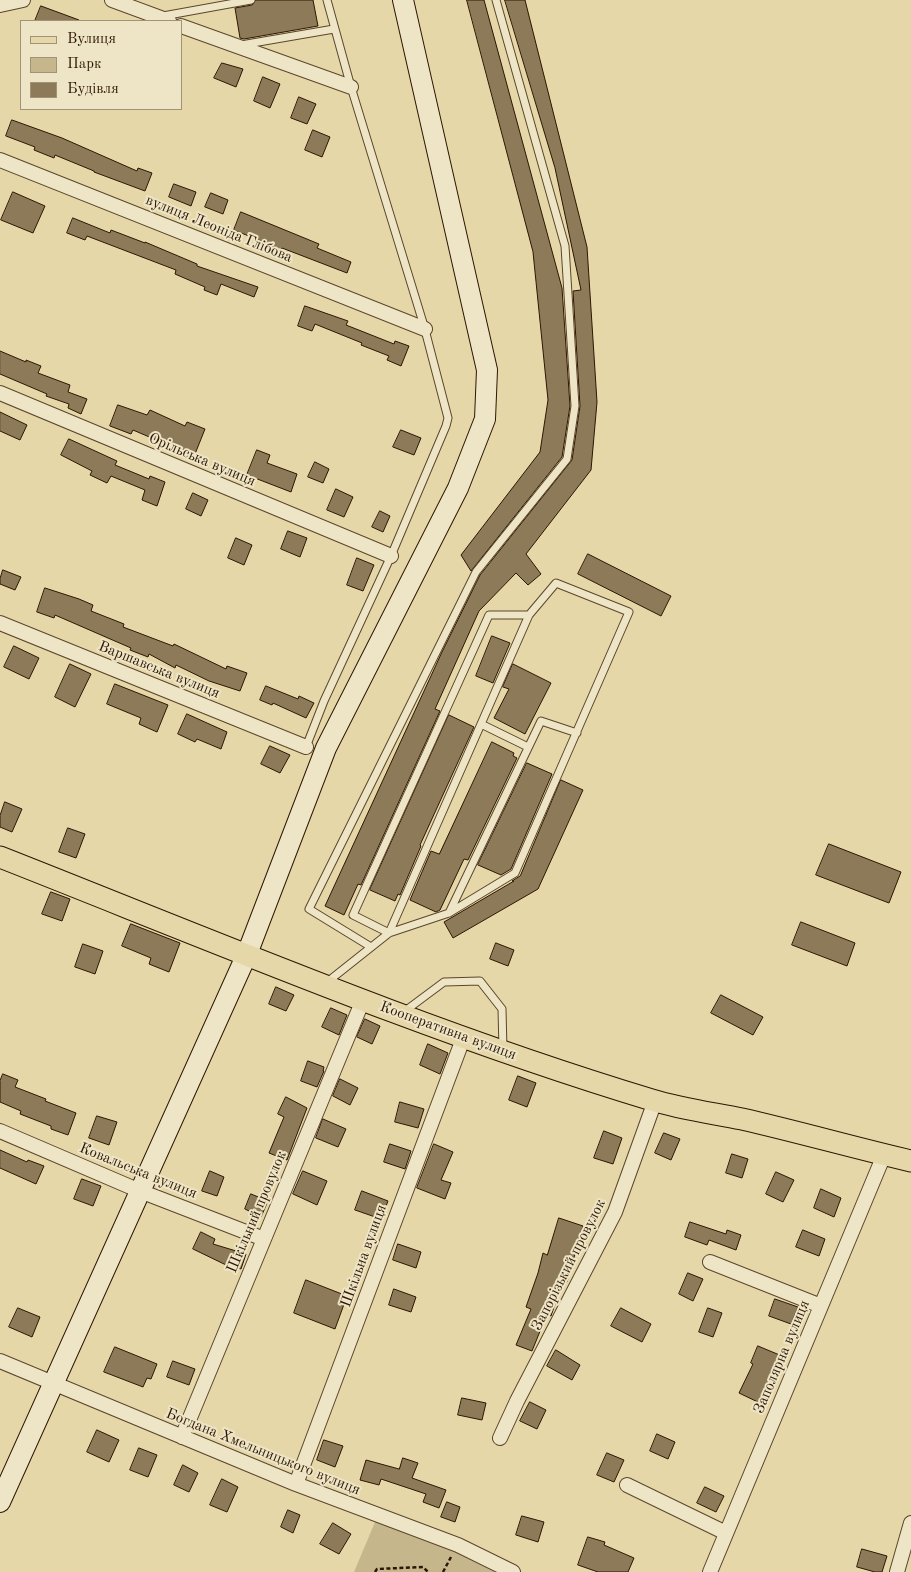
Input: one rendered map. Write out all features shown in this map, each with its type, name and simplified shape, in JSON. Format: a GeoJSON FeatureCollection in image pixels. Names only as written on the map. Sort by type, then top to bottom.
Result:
{"type":"FeatureCollection","features":[{"type":"Feature","properties":{"kind":"main road","name":"Кооперативна вулиця"},"geometry":{"type":"LineString","coordinates":[[0,857],[324,985],[504,1052],[655,1102],[742,1119],[911,1161]]}},
{"type":"Feature","properties":{"kind":"street"},"geometry":{"type":"LineString","coordinates":[[0,5],[22,0]]}},
{"type":"Feature","properties":{"kind":"street"},"geometry":{"type":"LineString","coordinates":[[112,0],[163,19]]}},
{"type":"Feature","properties":{"kind":"street"},"geometry":{"type":"LineString","coordinates":[[0,1502],[247,954],[326,748],[458,488],[485,419],[487,370],[403,2]]}},
{"type":"Feature","properties":{"kind":"street"},"geometry":{"type":"LineString","coordinates":[[182,26],[352,87]]}},
{"type":"Feature","properties":{"kind":"street","name":"вулиця Леоніда Глібова"},"geometry":{"type":"LineString","coordinates":[[0,160],[425,330]]}},
{"type":"Feature","properties":{"kind":"street","name":"Орільська вулиця"},"geometry":{"type":"LineString","coordinates":[[0,393],[391,556]]}},
{"type":"Feature","properties":{"kind":"street","name":"Варшавська вулиця"},"geometry":{"type":"LineString","coordinates":[[0,623],[306,747]]}},
{"type":"Feature","properties":{"kind":"street","name":"Шкільний провулок"},"geometry":{"type":"LineString","coordinates":[[182,1437],[363,1000]]}},
{"type":"Feature","properties":{"kind":"street","name":"Шкільна вулиця"},"geometry":{"type":"LineString","coordinates":[[296,1484],[463,1038]]}},
{"type":"Feature","properties":{"kind":"street","name":"Запорізький провулок"},"geometry":{"type":"LineString","coordinates":[[500,1438],[517,1401],[616,1212],[655,1102]]}},
{"type":"Feature","properties":{"kind":"street","name":"Ковальська вулиця"},"geometry":{"type":"LineString","coordinates":[[0,1131],[140,1191],[264,1239]]}},
{"type":"Feature","properties":{"kind":"street","name":"Заполярна вулиця"},"geometry":{"type":"LineString","coordinates":[[710,1572],[884,1155]]}},
{"type":"Feature","properties":{"kind":"street"},"geometry":{"type":"LineString","coordinates":[[710,1262],[821,1306]]}},
{"type":"Feature","properties":{"kind":"street","name":"Богдана Хмельницького вулиця"},"geometry":{"type":"LineString","coordinates":[[0,1361],[296,1484],[458,1545],[513,1572]]}},
{"type":"Feature","properties":{"kind":"street"},"geometry":{"type":"LineString","coordinates":[[627,1485],[726,1533]]}},
{"type":"Feature","properties":{"kind":"street"},"geometry":{"type":"LineString","coordinates":[[897,1572],[911,1523]]}},
{"type":"Feature","properties":{"kind":"lane"},"geometry":{"type":"LineString","coordinates":[[163,19],[251,0]]}},
{"type":"Feature","properties":{"kind":"lane"},"geometry":{"type":"LineString","coordinates":[[306,747],[324,700],[391,556],[448,418],[425,330],[327,0]]}},
{"type":"Feature","properties":{"kind":"lane"},"geometry":{"type":"LineString","coordinates":[[371,947],[309,909],[476,572],[567,460],[576,406],[564,246],[496,0]]}},
{"type":"Feature","properties":{"kind":"lane"},"geometry":{"type":"LineString","coordinates":[[236,46],[334,28]]}},
{"type":"Feature","properties":{"kind":"lane"},"geometry":{"type":"LineString","coordinates":[[324,985],[389,933],[449,913],[515,873],[629,612],[556,583],[529,615],[389,933]]}},
{"type":"Feature","properties":{"kind":"lane"},"geometry":{"type":"LineString","coordinates":[[389,933],[353,915],[490,615],[529,615]]}},
{"type":"Feature","properties":{"kind":"lane"},"geometry":{"type":"LineString","coordinates":[[449,913],[541,721],[576,733]]}},
{"type":"Feature","properties":{"kind":"lane"},"geometry":{"type":"LineString","coordinates":[[481,724],[528,747]]}},
{"type":"Feature","properties":{"kind":"lane"},"geometry":{"type":"LineString","coordinates":[[401,1014],[444,982],[480,981],[502,1009],[504,1052]]}},
{"type":"Feature","properties":{"kind":"path"},"geometry":{"type":"LineString","coordinates":[[375,1572],[377,1569],[423,1567],[428,1572]]}},
{"type":"Feature","properties":{"kind":"green space"},"geometry":{"type":"Polygon","coordinates":[[[378,1515],[513,1572],[354,1572],[378,1515]]]}},
{"type":"Feature","properties":{"kind":"building"},"geometry":{"type":"Polygon","coordinates":[[[256,0],[313,0],[318,26],[244,39],[240,38],[235,8],[252,5],[256,0]]]}},
{"type":"Feature","properties":{"kind":"building"},"geometry":{"type":"Polygon","coordinates":[[[467,0],[484,0],[562,288],[570,406],[562,457],[471,571],[461,555],[540,452],[548,400],[533,252],[467,0]]]}},
{"type":"Feature","properties":{"kind":"building"},"geometry":{"type":"Polygon","coordinates":[[[505,0],[525,0],[587,247],[597,402],[591,470],[526,554],[541,574],[528,585],[516,573],[479,611],[435,709],[440,711],[361,885],[358,884],[344,915],[325,906],[442,652],[480,575],[572,460],[580,406],[573,291],[581,290],[555,168],[505,0]]]}},
{"type":"Feature","properties":{"kind":"building"},"geometry":{"type":"Polygon","coordinates":[[[41,6],[79,20],[35,20],[41,6]]]}},
{"type":"Feature","properties":{"kind":"building"},"geometry":{"type":"Polygon","coordinates":[[[222,63],[243,69],[236,87],[214,78],[222,63]]]}},
{"type":"Feature","properties":{"kind":"building"},"geometry":{"type":"Polygon","coordinates":[[[263,77],[280,84],[270,108],[254,101],[263,77]]]}},
{"type":"Feature","properties":{"kind":"building"},"geometry":{"type":"Polygon","coordinates":[[[299,97],[316,104],[307,124],[291,118],[299,97]]]}},
{"type":"Feature","properties":{"kind":"building"},"geometry":{"type":"Polygon","coordinates":[[[12,120],[62,138],[137,171],[138,168],[152,173],[145,191],[55,155],[54,158],[34,150],[35,147],[6,136],[12,120]]]}},
{"type":"Feature","properties":{"kind":"building"},"geometry":{"type":"Polygon","coordinates":[[[313,130],[330,137],[322,157],[305,150],[313,130]]]}},
{"type":"Feature","properties":{"kind":"building"},"geometry":{"type":"Polygon","coordinates":[[[174,184],[196,192],[191,206],[169,197],[174,184]]]}},
{"type":"Feature","properties":{"kind":"building"},"geometry":{"type":"Polygon","coordinates":[[[13,192],[45,206],[33,233],[1,220],[13,192]]]}},
{"type":"Feature","properties":{"kind":"building"},"geometry":{"type":"Polygon","coordinates":[[[211,193],[228,200],[223,214],[205,207],[211,193]]]}},
{"type":"Feature","properties":{"kind":"building"},"geometry":{"type":"Polygon","coordinates":[[[241,212],[319,244],[317,248],[351,262],[347,273],[282,248],[280,252],[260,244],[261,241],[234,230],[241,212]]]}},
{"type":"Feature","properties":{"kind":"building"},"geometry":{"type":"Polygon","coordinates":[[[73,218],[110,233],[111,230],[145,242],[197,264],[197,266],[258,287],[254,297],[221,284],[217,295],[204,290],[205,287],[175,274],[176,270],[87,236],[85,240],[67,233],[73,218]]]}},
{"type":"Feature","properties":{"kind":"building"},"geometry":{"type":"Polygon","coordinates":[[[305,306],[348,321],[346,325],[394,344],[395,341],[409,346],[401,366],[387,360],[389,356],[315,324],[312,331],[298,326],[305,306]]]}},
{"type":"Feature","properties":{"kind":"building"},"geometry":{"type":"Polygon","coordinates":[[[0,351],[41,366],[38,373],[70,385],[68,392],[87,399],[81,414],[68,408],[69,404],[46,396],[47,394],[0,374],[0,351]]]}},
{"type":"Feature","properties":{"kind":"building"},"geometry":{"type":"Polygon","coordinates":[[[118,405],[147,415],[150,410],[185,426],[187,422],[205,429],[195,454],[133,430],[131,434],[110,426],[118,405]]]}},
{"type":"Feature","properties":{"kind":"building"},"geometry":{"type":"Polygon","coordinates":[[[0,412],[27,425],[20,440],[0,431],[0,412]]]}},
{"type":"Feature","properties":{"kind":"building"},"geometry":{"type":"Polygon","coordinates":[[[401,430],[421,438],[414,455],[393,447],[401,430]]]}},
{"type":"Feature","properties":{"kind":"building"},"geometry":{"type":"Polygon","coordinates":[[[69,439],[117,461],[115,465],[149,479],[150,476],[165,482],[157,506],[142,500],[145,490],[111,476],[107,483],[90,475],[92,471],[61,455],[69,439]]]}},
{"type":"Feature","properties":{"kind":"building"},"geometry":{"type":"Polygon","coordinates":[[[257,450],[270,455],[267,463],[297,474],[291,492],[247,475],[257,450]]]}},
{"type":"Feature","properties":{"kind":"building"},"geometry":{"type":"Polygon","coordinates":[[[315,462],[329,469],[323,483],[308,477],[315,462]]]}},
{"type":"Feature","properties":{"kind":"building"},"geometry":{"type":"Polygon","coordinates":[[[336,489],[353,497],[344,517],[327,510],[336,489]]]}},
{"type":"Feature","properties":{"kind":"building"},"geometry":{"type":"Polygon","coordinates":[[[193,493],[208,500],[201,516],[186,509],[193,493]]]}},
{"type":"Feature","properties":{"kind":"building"},"geometry":{"type":"Polygon","coordinates":[[[380,511],[390,516],[383,532],[372,527],[380,511]]]}},
{"type":"Feature","properties":{"kind":"building"},"geometry":{"type":"Polygon","coordinates":[[[288,531],[307,538],[300,557],[281,549],[288,531]]]}},
{"type":"Feature","properties":{"kind":"building"},"geometry":{"type":"Polygon","coordinates":[[[236,538],[252,545],[244,565],[228,558],[236,538]]]}},
{"type":"Feature","properties":{"kind":"building"},"geometry":{"type":"Polygon","coordinates":[[[588,554],[671,596],[661,616],[578,574],[588,554]]]}},
{"type":"Feature","properties":{"kind":"building"},"geometry":{"type":"Polygon","coordinates":[[[357,558],[374,565],[363,591],[347,585],[357,558]]]}},
{"type":"Feature","properties":{"kind":"building"},"geometry":{"type":"Polygon","coordinates":[[[3,570],[21,577],[15,590],[0,584],[3,570]]]}},
{"type":"Feature","properties":{"kind":"building"},"geometry":{"type":"Polygon","coordinates":[[[45,588],[93,605],[91,611],[124,624],[123,627],[173,646],[174,644],[226,669],[227,666],[247,673],[240,691],[209,681],[176,665],[175,668],[149,654],[148,657],[130,650],[131,648],[55,615],[54,618],[37,612],[45,588]]]}},
{"type":"Feature","properties":{"kind":"building"},"geometry":{"type":"Polygon","coordinates":[[[492,636],[510,643],[493,683],[476,676],[492,636]]]}},
{"type":"Feature","properties":{"kind":"building"},"geometry":{"type":"Polygon","coordinates":[[[14,646],[39,658],[29,679],[4,667],[14,646]]]}},
{"type":"Feature","properties":{"kind":"building"},"geometry":{"type":"Polygon","coordinates":[[[70,664],[91,674],[75,707],[55,697],[70,664]]]}},
{"type":"Feature","properties":{"kind":"building"},"geometry":{"type":"Polygon","coordinates":[[[513,664],[551,683],[525,734],[494,718],[509,689],[503,687],[513,664]]]}},
{"type":"Feature","properties":{"kind":"building"},"geometry":{"type":"Polygon","coordinates":[[[115,684],[168,705],[157,732],[139,724],[141,718],[107,704],[115,684]]]}},
{"type":"Feature","properties":{"kind":"building"},"geometry":{"type":"Polygon","coordinates":[[[266,686],[298,699],[299,696],[314,703],[306,718],[273,703],[272,705],[260,700],[266,686]]]}},
{"type":"Feature","properties":{"kind":"building"},"geometry":{"type":"Polygon","coordinates":[[[187,714],[227,732],[221,749],[197,739],[195,742],[178,734],[187,714]]]}},
{"type":"Feature","properties":{"kind":"building"},"geometry":{"type":"Polygon","coordinates":[[[449,715],[474,727],[420,845],[400,895],[398,894],[395,901],[370,890],[449,715]]]}},
{"type":"Feature","properties":{"kind":"building"},"geometry":{"type":"Polygon","coordinates":[[[492,742],[514,753],[513,756],[517,758],[468,860],[464,859],[440,910],[436,912],[410,900],[431,851],[439,854],[492,742]]]}},
{"type":"Feature","properties":{"kind":"building"},"geometry":{"type":"Polygon","coordinates":[[[270,746],[290,755],[280,773],[261,764],[270,746]]]}},
{"type":"Feature","properties":{"kind":"building"},"geometry":{"type":"Polygon","coordinates":[[[527,763],[552,774],[511,869],[501,875],[478,865],[527,763]]]}},
{"type":"Feature","properties":{"kind":"building"},"geometry":{"type":"Polygon","coordinates":[[[561,780],[583,790],[538,889],[453,938],[444,922],[520,876],[561,780]]]}},
{"type":"Feature","properties":{"kind":"building"},"geometry":{"type":"Polygon","coordinates":[[[5,802],[22,809],[12,832],[0,827],[0,816],[5,802]]]}},
{"type":"Feature","properties":{"kind":"building"},"geometry":{"type":"Polygon","coordinates":[[[68,828],[85,834],[76,858],[59,852],[68,828]]]}},
{"type":"Feature","properties":{"kind":"building"},"geometry":{"type":"Polygon","coordinates":[[[829,844],[901,872],[889,903],[816,875],[829,844]]]}},
{"type":"Feature","properties":{"kind":"building"},"geometry":{"type":"Polygon","coordinates":[[[51,892],[70,899],[62,921],[42,914],[51,892]]]}},
{"type":"Feature","properties":{"kind":"building"},"geometry":{"type":"Polygon","coordinates":[[[801,922],[855,943],[847,966],[792,945],[801,922]]]}},
{"type":"Feature","properties":{"kind":"building"},"geometry":{"type":"Polygon","coordinates":[[[131,924],[180,943],[169,972],[149,964],[151,958],[122,946],[131,924]]]}},
{"type":"Feature","properties":{"kind":"building"},"geometry":{"type":"Polygon","coordinates":[[[496,943],[514,950],[508,966],[490,959],[496,943]]]}},
{"type":"Feature","properties":{"kind":"building"},"geometry":{"type":"Polygon","coordinates":[[[83,944],[103,951],[95,974],[75,967],[83,944]]]}},
{"type":"Feature","properties":{"kind":"building"},"geometry":{"type":"Polygon","coordinates":[[[276,987],[294,995],[286,1011],[269,1004],[276,987]]]}},
{"type":"Feature","properties":{"kind":"building"},"geometry":{"type":"Polygon","coordinates":[[[721,995],[763,1017],[753,1035],[711,1013],[721,995]]]}},
{"type":"Feature","properties":{"kind":"building"},"geometry":{"type":"Polygon","coordinates":[[[331,1008],[347,1015],[339,1035],[322,1027],[331,1008]]]}},
{"type":"Feature","properties":{"kind":"building"},"geometry":{"type":"Polygon","coordinates":[[[365,1019],[380,1026],[372,1044],[357,1037],[365,1019]]]}},
{"type":"Feature","properties":{"kind":"building"},"geometry":{"type":"Polygon","coordinates":[[[428,1044],[448,1053],[440,1074],[420,1065],[428,1044]]]}},
{"type":"Feature","properties":{"kind":"building"},"geometry":{"type":"Polygon","coordinates":[[[308,1061],[324,1067],[317,1087],[301,1081],[308,1061]]]}},
{"type":"Feature","properties":{"kind":"building"},"geometry":{"type":"Polygon","coordinates":[[[3,1074],[18,1080],[15,1087],[76,1113],[68,1135],[20,1114],[21,1111],[0,1102],[0,1081],[3,1074]]]}},
{"type":"Feature","properties":{"kind":"building"},"geometry":{"type":"Polygon","coordinates":[[[518,1076],[536,1083],[527,1107],[509,1100],[518,1076]]]}},
{"type":"Feature","properties":{"kind":"building"},"geometry":{"type":"Polygon","coordinates":[[[340,1079],[358,1088],[350,1105],[333,1096],[340,1079]]]}},
{"type":"Feature","properties":{"kind":"building"},"geometry":{"type":"Polygon","coordinates":[[[286,1097],[307,1108],[287,1160],[269,1153],[284,1117],[278,1114],[286,1097]]]}},
{"type":"Feature","properties":{"kind":"building"},"geometry":{"type":"Polygon","coordinates":[[[400,1102],[424,1109],[418,1128],[395,1122],[400,1102]]]}},
{"type":"Feature","properties":{"kind":"building"},"geometry":{"type":"Polygon","coordinates":[[[97,1116],[117,1122],[109,1145],[89,1138],[97,1116]]]}},
{"type":"Feature","properties":{"kind":"building"},"geometry":{"type":"Polygon","coordinates":[[[323,1119],[346,1129],[338,1147],[316,1138],[323,1119]]]}},
{"type":"Feature","properties":{"kind":"building"},"geometry":{"type":"Polygon","coordinates":[[[604,1131],[622,1138],[613,1164],[594,1158],[604,1131]]]}},
{"type":"Feature","properties":{"kind":"building"},"geometry":{"type":"Polygon","coordinates":[[[664,1133],[680,1139],[671,1160],[655,1153],[664,1133]]]}},
{"type":"Feature","properties":{"kind":"building"},"geometry":{"type":"Polygon","coordinates":[[[390,1144],[411,1151],[405,1169],[384,1162],[390,1144]]]}},
{"type":"Feature","properties":{"kind":"building"},"geometry":{"type":"Polygon","coordinates":[[[434,1144],[453,1152],[441,1180],[451,1183],[445,1199],[417,1188],[434,1144]]]}},
{"type":"Feature","properties":{"kind":"building"},"geometry":{"type":"Polygon","coordinates":[[[0,1150],[27,1162],[28,1160],[44,1166],[36,1184],[0,1168],[0,1150]]]}},
{"type":"Feature","properties":{"kind":"building"},"geometry":{"type":"Polygon","coordinates":[[[732,1154],[748,1159],[742,1178],[726,1173],[732,1154]]]}},
{"type":"Feature","properties":{"kind":"building"},"geometry":{"type":"Polygon","coordinates":[[[210,1171],[224,1177],[217,1196],[202,1191],[210,1171]]]}},
{"type":"Feature","properties":{"kind":"building"},"geometry":{"type":"Polygon","coordinates":[[[303,1171],[327,1181],[317,1205],[293,1194],[303,1171]]]}},
{"type":"Feature","properties":{"kind":"building"},"geometry":{"type":"Polygon","coordinates":[[[776,1172],[794,1180],[783,1202],[766,1194],[776,1172]]]}},
{"type":"Feature","properties":{"kind":"building"},"geometry":{"type":"Polygon","coordinates":[[[82,1179],[101,1186],[93,1206],[74,1199],[82,1179]]]}},
{"type":"Feature","properties":{"kind":"building"},"geometry":{"type":"Polygon","coordinates":[[[821,1189],[841,1198],[834,1217],[814,1208],[821,1189]]]}},
{"type":"Feature","properties":{"kind":"building"},"geometry":{"type":"Polygon","coordinates":[[[362,1191],[388,1201],[381,1219],[355,1210],[362,1191]]]}},
{"type":"Feature","properties":{"kind":"building"},"geometry":{"type":"Polygon","coordinates":[[[251,1194],[268,1201],[261,1217],[245,1209],[251,1194]]]}},
{"type":"Feature","properties":{"kind":"building"},"geometry":{"type":"Polygon","coordinates":[[[559,1218],[583,1226],[567,1282],[563,1281],[551,1316],[547,1314],[532,1351],[516,1345],[531,1309],[526,1307],[543,1253],[547,1255],[559,1218]]]}},
{"type":"Feature","properties":{"kind":"building"},"geometry":{"type":"Polygon","coordinates":[[[690,1222],[726,1234],[727,1230],[741,1235],[736,1250],[709,1240],[707,1245],[685,1237],[690,1222]]]}},
{"type":"Feature","properties":{"kind":"building"},"geometry":{"type":"Polygon","coordinates":[[[803,1230],[825,1239],[819,1256],[796,1247],[803,1230]]]}},
{"type":"Feature","properties":{"kind":"building"},"geometry":{"type":"Polygon","coordinates":[[[201,1232],[215,1239],[213,1244],[246,1254],[241,1269],[224,1264],[193,1249],[201,1232]]]}},
{"type":"Feature","properties":{"kind":"building"},"geometry":{"type":"Polygon","coordinates":[[[398,1244],[421,1252],[416,1268],[393,1260],[398,1244]]]}},
{"type":"Feature","properties":{"kind":"building"},"geometry":{"type":"Polygon","coordinates":[[[688,1273],[703,1279],[693,1301],[679,1294],[688,1273]]]}},
{"type":"Feature","properties":{"kind":"building"},"geometry":{"type":"Polygon","coordinates":[[[306,1280],[347,1296],[335,1329],[294,1313],[306,1280]]]}},
{"type":"Feature","properties":{"kind":"building"},"geometry":{"type":"Polygon","coordinates":[[[394,1289],[416,1297],[411,1312],[389,1305],[394,1289]]]}},
{"type":"Feature","properties":{"kind":"building"},"geometry":{"type":"Polygon","coordinates":[[[775,1299],[798,1307],[791,1324],[769,1316],[775,1299]]]}},
{"type":"Feature","properties":{"kind":"building"},"geometry":{"type":"Polygon","coordinates":[[[18,1308],[40,1317],[32,1337],[9,1327],[18,1308]]]}},
{"type":"Feature","properties":{"kind":"building"},"geometry":{"type":"Polygon","coordinates":[[[621,1308],[651,1324],[642,1342],[611,1326],[621,1308]]]}},
{"type":"Feature","properties":{"kind":"building"},"geometry":{"type":"Polygon","coordinates":[[[708,1308],[722,1313],[713,1337],[699,1332],[708,1308]]]}},
{"type":"Feature","properties":{"kind":"building"},"geometry":{"type":"Polygon","coordinates":[[[758,1346],[782,1356],[762,1404],[739,1393],[753,1364],[751,1363],[758,1346]]]}},
{"type":"Feature","properties":{"kind":"building"},"geometry":{"type":"Polygon","coordinates":[[[115,1347],[157,1364],[151,1379],[147,1378],[143,1387],[104,1372],[115,1347]]]}},
{"type":"Feature","properties":{"kind":"building"},"geometry":{"type":"Polygon","coordinates":[[[556,1350],[580,1365],[572,1380],[547,1366],[556,1350]]]}},
{"type":"Feature","properties":{"kind":"building"},"geometry":{"type":"Polygon","coordinates":[[[173,1361],[195,1369],[189,1385],[167,1377],[173,1361]]]}},
{"type":"Feature","properties":{"kind":"building"},"geometry":{"type":"Polygon","coordinates":[[[462,1398],[486,1403],[482,1420],[458,1415],[462,1398]]]}},
{"type":"Feature","properties":{"kind":"building"},"geometry":{"type":"Polygon","coordinates":[[[530,1402],[546,1410],[537,1429],[520,1421],[530,1402]]]}},
{"type":"Feature","properties":{"kind":"building"},"geometry":{"type":"Polygon","coordinates":[[[97,1430],[119,1440],[109,1462],[87,1452],[97,1430]]]}},
{"type":"Feature","properties":{"kind":"building"},"geometry":{"type":"Polygon","coordinates":[[[657,1434],[675,1442],[668,1459],[650,1451],[657,1434]]]}},
{"type":"Feature","properties":{"kind":"building"},"geometry":{"type":"Polygon","coordinates":[[[324,1440],[343,1446],[335,1467],[317,1460],[324,1440]]]}},
{"type":"Feature","properties":{"kind":"building"},"geometry":{"type":"Polygon","coordinates":[[[139,1448],[157,1455],[148,1477],[130,1470],[139,1448]]]}},
{"type":"Feature","properties":{"kind":"building"},"geometry":{"type":"Polygon","coordinates":[[[607,1453],[624,1460],[614,1482],[597,1475],[607,1453]]]}},
{"type":"Feature","properties":{"kind":"building"},"geometry":{"type":"Polygon","coordinates":[[[403,1458],[418,1463],[412,1478],[446,1490],[439,1508],[423,1502],[426,1494],[381,1479],[379,1485],[360,1480],[366,1460],[399,1469],[403,1458]]]}},
{"type":"Feature","properties":{"kind":"building"},"geometry":{"type":"Polygon","coordinates":[[[183,1465],[198,1473],[189,1492],[174,1485],[183,1465]]]}},
{"type":"Feature","properties":{"kind":"building"},"geometry":{"type":"Polygon","coordinates":[[[222,1479],[238,1487],[227,1512],[210,1505],[222,1479]]]}},
{"type":"Feature","properties":{"kind":"building"},"geometry":{"type":"Polygon","coordinates":[[[705,1487],[724,1496],[716,1512],[697,1503],[705,1487]]]}},
{"type":"Feature","properties":{"kind":"building"},"geometry":{"type":"Polygon","coordinates":[[[447,1502],[460,1507],[455,1522],[441,1517],[447,1502]]]}},
{"type":"Feature","properties":{"kind":"building"},"geometry":{"type":"Polygon","coordinates":[[[288,1510],[300,1515],[293,1533],[281,1527],[288,1510]]]}},
{"type":"Feature","properties":{"kind":"building"},"geometry":{"type":"Polygon","coordinates":[[[522,1516],[544,1522],[538,1542],[516,1535],[522,1516]]]}},
{"type":"Feature","properties":{"kind":"building"},"geometry":{"type":"Polygon","coordinates":[[[333,1523],[351,1534],[339,1554],[320,1544],[333,1523]]]}},
{"type":"Feature","properties":{"kind":"building"},"geometry":{"type":"Polygon","coordinates":[[[588,1537],[605,1542],[604,1545],[634,1558],[628,1572],[598,1572],[578,1565],[588,1537]]]}},
{"type":"Feature","properties":{"kind":"building"},"geometry":{"type":"Polygon","coordinates":[[[862,1549],[887,1556],[882,1572],[857,1567],[862,1549]]]}}]}
